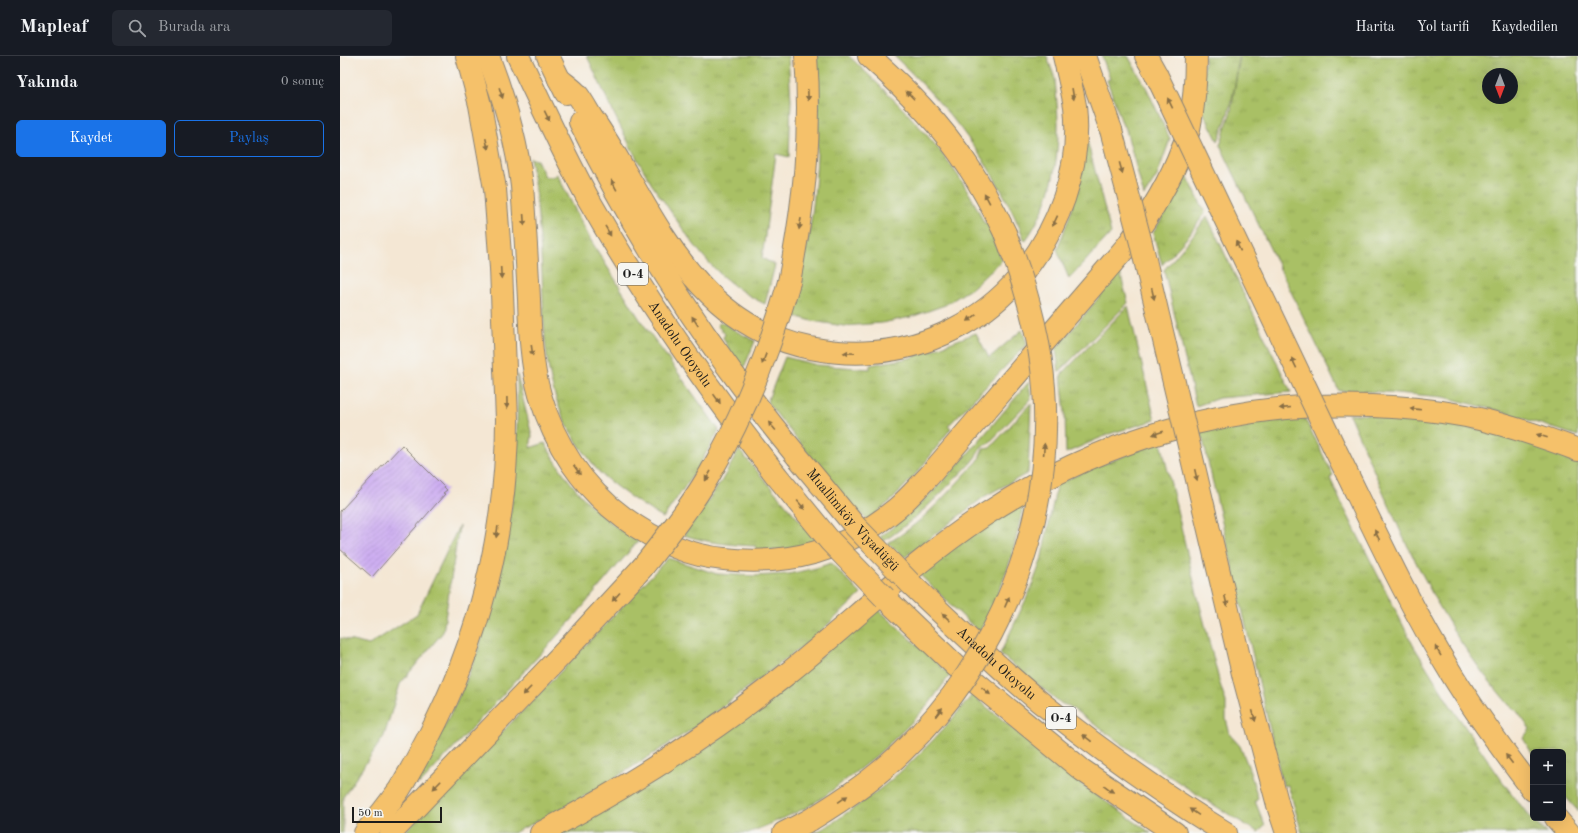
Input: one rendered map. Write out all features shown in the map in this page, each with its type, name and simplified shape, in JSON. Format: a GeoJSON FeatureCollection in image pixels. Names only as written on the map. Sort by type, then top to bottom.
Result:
{"type":"FeatureCollection","features":[{"type":"Feature","properties":{"kind":"highway"},"geometry":{"type":"LineString","coordinates":[[365,833],[399,789],[413,766],[439,717],[454,684],[474,630],[484,594],[494,553],[501,506],[507,445],[507,420],[501,268],[495,189],[490,156],[480,105],[467,56]]}},
{"type":"Feature","properties":{"kind":"highway"},"geometry":{"type":"LineString","coordinates":[[488,56],[509,119],[521,184],[531,343],[535,370],[546,414],[558,439],[568,458],[584,481],[612,508],[633,524],[673,546],[693,553],[714,558],[740,561],[782,559],[806,555],[844,542],[872,526],[897,508],[929,476],[1127,246],[1151,211],[1176,166],[1189,130],[1195,90],[1196,56]]}},
{"type":"Feature","properties":{"kind":"highway","name":"Anadolu Otoyolu"},"geometry":{"type":"LineString","coordinates":[[518,56],[589,199],[633,274],[687,357],[776,475]]}},
{"type":"Feature","properties":{"kind":"highway","name":"Anadolu Otoyolu"},"geometry":{"type":"LineString","coordinates":[[548,56],[601,162],[662,270],[735,378],[797,456]]}},
{"type":"Feature","properties":{"kind":"highway"},"geometry":{"type":"LineString","coordinates":[[392,833],[642,568],[692,502],[732,433],[757,379],[771,341],[789,282],[800,221],[806,173],[808,126],[806,56]]}},
{"type":"Feature","properties":{"kind":"highway"},"geometry":{"type":"LineString","coordinates":[[784,833],[837,804],[867,782],[903,752],[933,720],[958,689],[979,658],[1008,601],[1023,561],[1033,524],[1041,484],[1045,448],[1044,388],[1040,356],[1032,315],[1018,266],[1005,233],[982,189],[950,141],[911,96],[870,56]]}},
{"type":"Feature","properties":{"kind":"highway"},"geometry":{"type":"LineString","coordinates":[[560,80],[577,94],[581,100],[610,145],[651,217],[677,258],[702,288],[716,301],[730,313],[749,325],[794,345],[833,352],[862,353],[893,351],[928,341],[968,322],[1009,290],[1033,261],[1057,218],[1067,193],[1071,169],[1076,127],[1075,107],[1064,56]]}},
{"type":"Feature","properties":{"kind":"highway"},"geometry":{"type":"LineString","coordinates":[[1085,56],[1111,130],[1141,243],[1244,678],[1278,809],[1287,832]]}},
{"type":"Feature","properties":{"kind":"highway"},"geometry":{"type":"LineString","coordinates":[[1151,65],[1399,580],[1446,665],[1474,710],[1530,786]]}},
{"type":"Feature","properties":{"kind":"highway"},"geometry":{"type":"LineString","coordinates":[[540,833],[620,790],[696,742],[785,675],[872,602],[947,542],[984,516],[1063,470],[1107,450],[1171,429],[1237,414],[1304,406],[1348,405],[1404,407],[1463,415],[1504,425],[1578,450]]}},
{"type":"Feature","properties":{"kind":"highway","name":"Muallimköy Viyadüğü"},"geometry":{"type":"LineString","coordinates":[[797,456],[855,526],[910,583]]}},
{"type":"Feature","properties":{"kind":"highway","name":"Muallimköy Viyadüğü"},"geometry":{"type":"LineString","coordinates":[[776,475],[830,541],[885,598]]}},
{"type":"Feature","properties":{"kind":"highway","name":"Anadolu Otoyolu"},"geometry":{"type":"LineString","coordinates":[[910,583],[972,642],[1040,701],[1123,764],[1226,833]]}},
{"type":"Feature","properties":{"kind":"highway","name":"Anadolu Otoyolu"},"geometry":{"type":"LineString","coordinates":[[885,598],[956,666],[1082,770],[1174,833]]}},
{"type":"Feature","properties":{"kind":"highway"},"geometry":{"type":"LineString","coordinates":[[1559,821],[1569,833]]}},
{"type":"Feature","properties":{"kind":"green space"},"geometry":{"type":"Polygon","coordinates":[[[587,56],[788,56],[791,100],[789,157],[776,154],[762,258],[775,265],[765,304],[748,295],[721,275],[689,238],[652,185],[639,162],[587,56]]]}},
{"type":"Feature","properties":{"kind":"green space"},"geometry":{"type":"Polygon","coordinates":[[[815,56],[849,56],[907,113],[925,133],[958,176],[984,223],[987,223],[1002,260],[972,288],[945,305],[911,317],[882,323],[844,326],[812,321],[791,315],[802,277],[800,276],[808,239],[815,183],[819,100],[818,73],[815,56]]]}},
{"type":"Feature","properties":{"kind":"green space"},"geometry":{"type":"Polygon","coordinates":[[[894,56],[1047,56],[1055,82],[1058,122],[1056,158],[1049,193],[1043,210],[1025,241],[1001,189],[970,141],[953,118],[915,76],[894,56]]]}},
{"type":"Feature","properties":{"kind":"green space"},"geometry":{"type":"Polygon","coordinates":[[[1102,56],[1128,56],[1147,89],[1170,139],[1157,176],[1144,196],[1125,126],[1123,126],[1107,80],[1110,79],[1102,56]]]}},
{"type":"Feature","properties":{"kind":"green space"},"geometry":{"type":"Polygon","coordinates":[[[1205,56],[1238,56],[1232,100],[1218,141],[1199,104],[1205,56]]]}},
{"type":"Feature","properties":{"kind":"green space"},"geometry":{"type":"Polygon","coordinates":[[[1240,56],[1578,56],[1578,436],[1500,411],[1444,397],[1384,392],[1339,391],[1220,145],[1231,111],[1240,56]]]}},
{"type":"Feature","properties":{"kind":"green space"},"geometry":{"type":"Polygon","coordinates":[[[1087,140],[1111,233],[1069,279],[1057,249],[1068,222],[1076,195],[1087,140]]]}},
{"type":"Feature","properties":{"kind":"green space"},"geometry":{"type":"Polygon","coordinates":[[[530,158],[537,160],[545,177],[552,177],[557,174],[590,239],[639,318],[719,430],[697,469],[663,518],[623,492],[601,474],[573,436],[562,414],[554,392],[546,347],[539,229],[535,187],[530,158]]]}},
{"type":"Feature","properties":{"kind":"green space"},"geometry":{"type":"Polygon","coordinates":[[[1186,173],[1205,213],[1186,239],[1162,265],[1153,233],[1175,197],[1186,173]]]}},
{"type":"Feature","properties":{"kind":"green space"},"geometry":{"type":"Polygon","coordinates":[[[1207,216],[1291,392],[1219,398],[1196,406],[1164,270],[1188,242],[1207,216]]]}},
{"type":"Feature","properties":{"kind":"green space"},"geometry":{"type":"Polygon","coordinates":[[[1120,272],[1128,303],[1059,372],[1056,349],[1120,272]]]}},
{"type":"Feature","properties":{"kind":"green space"},"geometry":{"type":"Polygon","coordinates":[[[1128,306],[1155,420],[1109,434],[1066,453],[1065,412],[1061,375],[1128,306]]]}},
{"type":"Feature","properties":{"kind":"green space"},"geometry":{"type":"Polygon","coordinates":[[[722,322],[755,341],[743,370],[723,338],[725,334],[717,325],[722,322]]]}},
{"type":"Feature","properties":{"kind":"green space"},"geometry":{"type":"Polygon","coordinates":[[[1022,330],[1027,344],[948,426],[951,428],[921,468],[892,500],[867,520],[833,485],[767,402],[785,357],[817,365],[870,369],[870,365],[910,358],[976,333],[989,358],[1022,330]]]}},
{"type":"Feature","properties":{"kind":"green space"},"geometry":{"type":"Polygon","coordinates":[[[517,375],[532,436],[530,448],[545,443],[563,473],[584,499],[609,521],[638,541],[569,623],[420,784],[416,782],[459,697],[474,662],[491,611],[499,578],[511,511],[514,478],[517,375]]]}},
{"type":"Feature","properties":{"kind":"green space"},"geometry":{"type":"Polygon","coordinates":[[[1029,382],[1031,399],[988,444],[982,446],[976,457],[935,499],[911,521],[884,541],[880,537],[921,503],[940,484],[1029,382]]]}},
{"type":"Feature","properties":{"kind":"green space"},"geometry":{"type":"Polygon","coordinates":[[[1031,403],[1028,473],[985,496],[905,557],[887,543],[900,536],[924,517],[978,461],[983,449],[990,448],[1031,403]]]}},
{"type":"Feature","properties":{"kind":"green space"},"geometry":{"type":"Polygon","coordinates":[[[1349,414],[1379,415],[1453,424],[1502,434],[1578,460],[1578,811],[1566,797],[1566,749],[1530,750],[1523,738],[1530,729],[1516,710],[1509,705],[1482,672],[1458,638],[1435,599],[1403,537],[1349,414]]]}},
{"type":"Feature","properties":{"kind":"green space"},"geometry":{"type":"Polygon","coordinates":[[[1303,415],[1333,475],[1330,478],[1339,498],[1413,645],[1450,705],[1505,785],[1530,817],[1530,821],[1533,821],[1547,833],[1302,833],[1288,785],[1283,786],[1201,431],[1303,415]]]}},
{"type":"Feature","properties":{"kind":"green space"},"geometry":{"type":"Polygon","coordinates":[[[1161,442],[1194,582],[1226,702],[1226,719],[1230,735],[1240,746],[1248,766],[1258,798],[1255,801],[1265,826],[1258,832],[1162,771],[1069,706],[1062,704],[1000,654],[1030,591],[1041,561],[1057,484],[1090,469],[1161,442]]]}},
{"type":"Feature","properties":{"kind":"green space"},"geometry":{"type":"Polygon","coordinates":[[[739,450],[817,541],[789,550],[755,551],[756,546],[720,543],[684,535],[721,482],[739,450]]]}},
{"type":"Feature","properties":{"kind":"green space"},"geometry":{"type":"Polygon","coordinates":[[[1024,500],[1008,569],[996,599],[979,632],[920,575],[952,549],[1024,500]]]}},
{"type":"Feature","properties":{"kind":"green space"},"geometry":{"type":"Polygon","coordinates":[[[459,526],[443,632],[400,684],[384,736],[343,797],[343,833],[340,833],[340,638],[369,645],[417,614],[459,526]]]}},
{"type":"Feature","properties":{"kind":"green space"},"geometry":{"type":"Polygon","coordinates":[[[668,558],[717,574],[755,576],[789,574],[831,563],[861,594],[811,640],[694,728],[599,788],[544,818],[513,833],[404,833],[569,663],[668,558]]]}},
{"type":"Feature","properties":{"kind":"green space"},"geometry":{"type":"Polygon","coordinates":[[[878,609],[950,675],[928,705],[905,729],[876,756],[825,796],[806,808],[748,833],[553,833],[697,754],[764,704],[878,609]]]}},
{"type":"Feature","properties":{"kind":"green space"},"geometry":{"type":"Polygon","coordinates":[[[972,695],[1085,787],[1151,833],[814,833],[831,824],[883,787],[930,744],[972,695]]]}},
{"type":"Feature","properties":{"kind":"building"},"geometry":{"type":"Polygon","coordinates":[[[402,445],[447,490],[372,577],[340,549],[340,511],[402,445]]]}}]}
